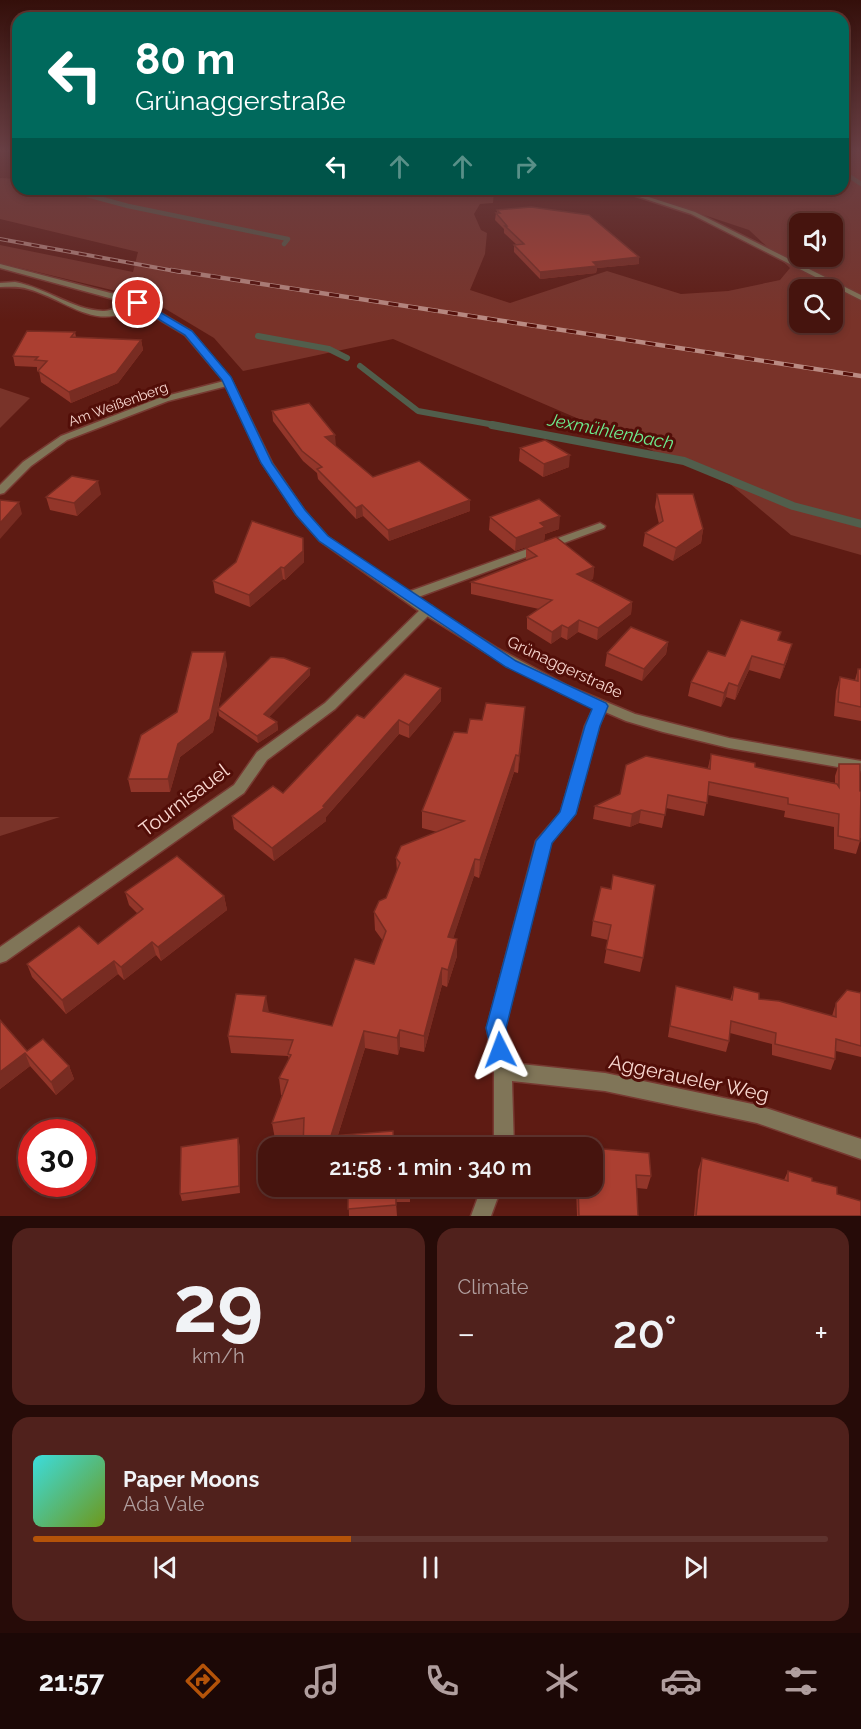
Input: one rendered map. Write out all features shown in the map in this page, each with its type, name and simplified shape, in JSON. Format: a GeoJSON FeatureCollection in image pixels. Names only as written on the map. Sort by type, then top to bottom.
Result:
{"type":"FeatureCollection","features":[{"type":"Feature","properties":{"kind":"street"},"geometry":{"type":"LineString","coordinates":[[677,208],[693,213],[861,298]]}},
{"type":"Feature","properties":{"kind":"street","name":"Grünaggerstraße"},"geometry":{"type":"LineString","coordinates":[[0,266],[138,303],[188,333],[228,382],[267,463],[300,512],[324,539],[511,664],[601,706],[673,730],[861,766]]}},
{"type":"Feature","properties":{"kind":"street"},"geometry":{"type":"LineString","coordinates":[[0,285],[14,283],[48,292],[68,305],[91,313],[107,314],[138,303]]}},
{"type":"Feature","properties":{"kind":"street","name":"Am Weißenberg"},"geometry":{"type":"LineString","coordinates":[[0,491],[27,464],[64,438],[165,399],[228,382]]}},
{"type":"Feature","properties":{"kind":"street"},"geometry":{"type":"LineString","coordinates":[[409,596],[600,526]]}},
{"type":"Feature","properties":{"kind":"street","name":"Tournisauel"},"geometry":{"type":"LineString","coordinates":[[0,956],[239,789],[262,756],[330,706],[428,609]]}},
{"type":"Feature","properties":{"kind":"street"},"geometry":{"type":"LineString","coordinates":[[504,1137],[503,1071],[496,1028],[544,841],[568,814],[592,726],[601,706]]}},
{"type":"Feature","properties":{"kind":"street","name":"Aggeraueler Weg"},"geometry":{"type":"LineString","coordinates":[[503,1071],[605,1082],[745,1111],[861,1149]]}},
{"type":"Feature","properties":{"kind":"street"},"geometry":{"type":"LineString","coordinates":[[481,1216],[488,1197]]}},
{"type":"Feature","properties":{"kind":"shaded area"},"geometry":{"type":"Polygon","coordinates":[[[0,208],[478,208],[474,214],[481,230],[487,233],[485,254],[470,290],[510,303],[607,271],[681,294],[728,291],[780,280],[790,268],[749,230],[682,208],[861,208],[861,555],[791,535],[730,484],[393,339],[243,371],[214,338],[149,299],[0,263],[0,245],[133,272],[138,252],[0,219],[0,208]]]}},
{"type":"Feature","properties":{"kind":"shaded area"},"geometry":{"type":"Polygon","coordinates":[[[0,388],[30,398],[0,428],[0,388]]]}},
{"type":"Feature","properties":{"kind":"shaded area"},"geometry":{"type":"Polygon","coordinates":[[[0,817],[60,817],[0,836],[0,817]]]}},
{"type":"Feature","properties":{"kind":"building"},"geometry":{"type":"Polygon","coordinates":[[[536,208],[589,215],[639,257],[593,262],[597,266],[540,272],[514,245],[524,244],[505,226],[507,226],[496,213],[500,213],[497,210],[536,208]]]}},
{"type":"Feature","properties":{"kind":"building"},"geometry":{"type":"Polygon","coordinates":[[[27,331],[75,332],[71,337],[141,340],[116,373],[69,392],[38,371],[47,361],[35,360],[38,357],[13,356],[27,331]]]}},
{"type":"Feature","properties":{"kind":"building"},"geometry":{"type":"Polygon","coordinates":[[[309,403],[335,435],[325,437],[373,477],[419,461],[470,500],[388,530],[362,505],[356,508],[317,469],[322,467],[302,451],[272,411],[309,403]]]}},
{"type":"Feature","properties":{"kind":"building"},"geometry":{"type":"Polygon","coordinates":[[[545,440],[570,455],[544,464],[520,448],[545,440]]]}},
{"type":"Feature","properties":{"kind":"building"},"geometry":{"type":"Polygon","coordinates":[[[72,476],[98,481],[74,503],[46,497],[72,476]]]}},
{"type":"Feature","properties":{"kind":"building"},"geometry":{"type":"Polygon","coordinates":[[[657,494],[693,494],[703,529],[676,548],[645,533],[663,521],[657,494]]]}},
{"type":"Feature","properties":{"kind":"building"},"geometry":{"type":"Polygon","coordinates":[[[539,499],[560,516],[540,523],[545,527],[516,538],[490,517],[539,499]]]}},
{"type":"Feature","properties":{"kind":"building"},"geometry":{"type":"Polygon","coordinates":[[[0,500],[19,502],[0,523],[0,500]]]}},
{"type":"Feature","properties":{"kind":"building"},"geometry":{"type":"Polygon","coordinates":[[[252,521],[303,538],[303,551],[249,595],[213,581],[236,562],[252,521]]]}},
{"type":"Feature","properties":{"kind":"building"},"geometry":{"type":"Polygon","coordinates":[[[556,537],[594,567],[577,574],[632,602],[598,628],[579,620],[568,628],[562,625],[552,632],[527,617],[552,600],[471,582],[537,556],[526,548],[556,537]]]}},
{"type":"Feature","properties":{"kind":"building"},"geometry":{"type":"Polygon","coordinates":[[[741,620],[781,632],[778,640],[792,644],[784,665],[752,656],[738,686],[729,683],[724,693],[691,682],[708,651],[725,656],[741,620]]]}},
{"type":"Feature","properties":{"kind":"building"},"geometry":{"type":"Polygon","coordinates":[[[631,627],[668,642],[644,669],[607,653],[631,627]]]}},
{"type":"Feature","properties":{"kind":"building"},"geometry":{"type":"Polygon","coordinates":[[[192,652],[225,652],[210,719],[178,744],[168,779],[128,779],[141,735],[177,712],[192,652]]]}},
{"type":"Feature","properties":{"kind":"building"},"geometry":{"type":"Polygon","coordinates":[[[271,657],[284,658],[310,668],[264,714],[277,722],[257,736],[218,709],[271,657]]]}},
{"type":"Feature","properties":{"kind":"building"},"geometry":{"type":"Polygon","coordinates":[[[858,669],[861,669],[861,707],[838,702],[840,677],[858,681],[858,669]]]}},
{"type":"Feature","properties":{"kind":"building"},"geometry":{"type":"Polygon","coordinates":[[[405,674],[441,688],[409,725],[399,720],[323,806],[325,807],[272,848],[232,816],[273,786],[283,793],[357,715],[364,718],[405,674]]]}},
{"type":"Feature","properties":{"kind":"building"},"geometry":{"type":"Polygon","coordinates":[[[486,703],[525,707],[519,756],[516,755],[480,860],[475,859],[448,937],[457,939],[448,970],[442,968],[424,1036],[400,1030],[397,1038],[364,1031],[331,1136],[393,1131],[393,1137],[303,1137],[304,1118],[272,1123],[288,1080],[279,1078],[291,1055],[288,1054],[293,1040],[228,1036],[236,994],[266,996],[263,1011],[332,1026],[355,959],[374,964],[386,931],[374,912],[379,901],[386,898],[400,863],[396,858],[401,846],[464,821],[422,811],[454,732],[467,733],[470,719],[482,720],[486,703]]]}},
{"type":"Feature","properties":{"kind":"building"},"geometry":{"type":"Polygon","coordinates":[[[711,754],[755,763],[755,767],[837,784],[839,787],[839,764],[860,764],[860,841],[838,836],[839,814],[788,804],[788,798],[709,782],[707,803],[668,795],[665,815],[641,810],[632,814],[595,806],[620,794],[626,765],[646,756],[710,769],[711,754]]]}},
{"type":"Feature","properties":{"kind":"building"},"geometry":{"type":"Polygon","coordinates":[[[177,856],[224,896],[158,947],[152,942],[121,967],[114,961],[62,1000],[27,964],[79,926],[98,944],[143,909],[125,892],[177,856]]]}},
{"type":"Feature","properties":{"kind":"building"},"geometry":{"type":"Polygon","coordinates":[[[613,875],[655,885],[643,958],[606,949],[611,925],[593,921],[601,887],[611,889],[613,875]]]}},
{"type":"Feature","properties":{"kind":"building"},"geometry":{"type":"Polygon","coordinates":[[[676,986],[732,1000],[734,987],[759,993],[759,999],[779,1001],[836,1017],[836,1003],[847,990],[861,993],[861,1046],[836,1039],[835,1059],[775,1044],[776,1033],[731,1021],[729,1041],[670,1026],[676,986]]]}},
{"type":"Feature","properties":{"kind":"building"},"geometry":{"type":"Polygon","coordinates":[[[0,1020],[27,1051],[43,1039],[69,1066],[51,1082],[25,1053],[0,1072],[0,1020]]]}},
{"type":"Feature","properties":{"kind":"building"},"geometry":{"type":"Polygon","coordinates":[[[238,1138],[239,1186],[180,1194],[181,1147],[238,1138]]]}},
{"type":"Feature","properties":{"kind":"building"},"geometry":{"type":"Polygon","coordinates":[[[603,1149],[649,1153],[651,1176],[636,1175],[638,1216],[579,1216],[578,1197],[603,1197],[603,1149]]]}},
{"type":"Feature","properties":{"kind":"building"},"geometry":{"type":"Polygon","coordinates":[[[702,1158],[788,1181],[788,1171],[812,1178],[812,1181],[837,1187],[837,1194],[861,1201],[861,1216],[696,1216],[702,1158]]]}},
{"type":"Feature","properties":{"kind":"building"},"geometry":{"type":"Polygon","coordinates":[[[348,1197],[396,1197],[396,1205],[348,1209],[348,1197]]]}},
{"type":"Feature","properties":{"kind":"waterway","name":"Jexmühlenbach"},"geometry":{"type":"LineString","coordinates":[[136,208],[288,239],[284,244]]}},
{"type":"Feature","properties":{"kind":"waterway"},"geometry":{"type":"LineString","coordinates":[[258,336],[329,349],[347,358]]}},
{"type":"Feature","properties":{"kind":"waterway","name":"Jexmühlenbach"},"geometry":{"type":"LineString","coordinates":[[360,366],[418,411],[500,426]]}},
{"type":"Feature","properties":{"kind":"waterway","name":"Jexmühlenbach"},"geometry":{"type":"LineString","coordinates":[[492,425],[684,461],[793,506],[861,524]]}},
{"type":"Feature","properties":{"kind":"railway"},"geometry":{"type":"LineString","coordinates":[[0,239],[180,272]]}},
{"type":"Feature","properties":{"kind":"railway"},"geometry":{"type":"LineString","coordinates":[[171,270],[861,376]]}},
{"type":"Feature","properties":{"kind":"route"},"geometry":{"type":"LineString","coordinates":[[138,303],[188,333],[227,379],[267,463],[300,512],[324,539],[511,664],[601,706],[592,726],[568,814],[544,841],[496,1028],[500,1050]]}}]}
